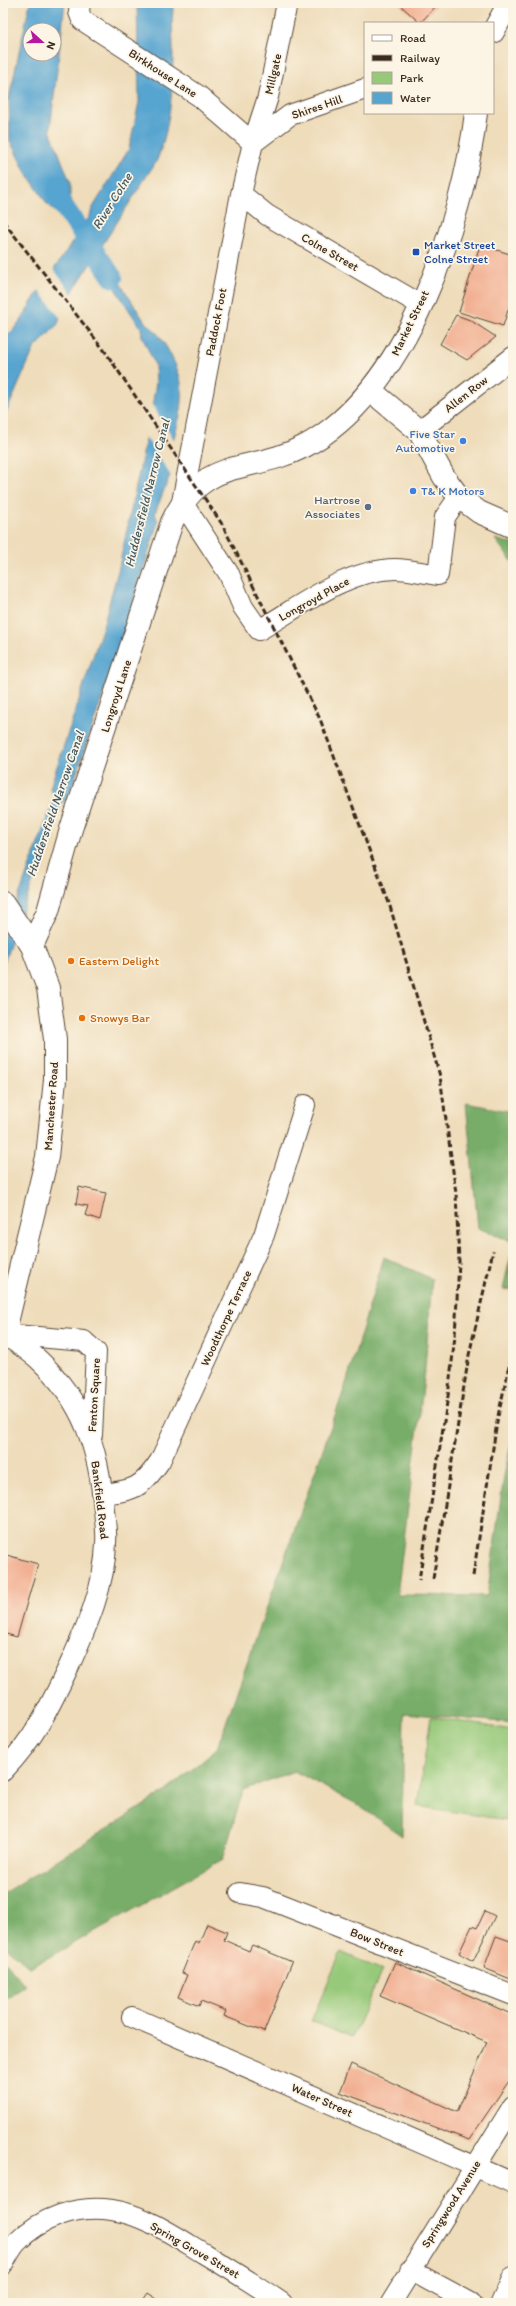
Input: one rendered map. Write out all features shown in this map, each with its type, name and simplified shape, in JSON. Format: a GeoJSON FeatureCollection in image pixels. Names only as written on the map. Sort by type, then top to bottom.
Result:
{"type":"FeatureCollection","features":[{"type":"Feature","properties":{"kind":"street","name":"Birkhouse Lane"},"geometry":{"type":"LineString","coordinates":[[80,3],[82,20],[207,102],[253,143]]}},
{"type":"Feature","properties":{"kind":"street","name":"Millgate"},"geometry":{"type":"LineString","coordinates":[[253,143],[268,97],[287,3]]}},
{"type":"Feature","properties":{"kind":"street"},"geometry":{"type":"LineString","coordinates":[[494,30],[509,3]]}},
{"type":"Feature","properties":{"kind":"street","name":"Shires Hill"},"geometry":{"type":"LineString","coordinates":[[253,143],[290,115],[339,100],[364,89]]}},
{"type":"Feature","properties":{"kind":"street","name":"Market Street"},"geometry":{"type":"LineString","coordinates":[[228,469],[277,457],[304,446],[335,426],[370,390],[399,350],[421,305],[458,206],[472,145],[476,114]]}},
{"type":"Feature","properties":{"kind":"street","name":"Paddock Foot"},"geometry":{"type":"LineString","coordinates":[[182,502],[241,194],[253,143]]}},
{"type":"Feature","properties":{"kind":"street","name":"Colne Street"},"geometry":{"type":"LineString","coordinates":[[241,194],[267,215],[421,305]]}},
{"type":"Feature","properties":{"kind":"street","name":"Allen Row"},"geometry":{"type":"LineString","coordinates":[[419,431],[513,357]]}},
{"type":"Feature","properties":{"kind":"street"},"geometry":{"type":"LineString","coordinates":[[370,390],[419,431],[444,476],[459,496],[479,512],[513,528]]}},
{"type":"Feature","properties":{"kind":"street","name":"Longroyd Lane"},"geometry":{"type":"LineString","coordinates":[[28,941],[48,911],[71,829],[172,522],[182,502],[201,482],[228,469]]}},
{"type":"Feature","properties":{"kind":"street","name":"Longroyd Place"},"geometry":{"type":"LineString","coordinates":[[182,502],[229,574],[243,607],[259,630],[347,580],[364,574],[396,569],[438,575],[446,517],[459,496]]}},
{"type":"Feature","properties":{"kind":"street","name":"Manchester Road"},"geometry":{"type":"LineString","coordinates":[[3,903],[28,941],[50,997],[55,1039],[52,1120],[40,1188],[4,1337]]}},
{"type":"Feature","properties":{"kind":"street","name":"Woodthorpe Terrace"},"geometry":{"type":"LineString","coordinates":[[102,1494],[130,1490],[150,1476],[160,1461],[264,1235],[305,1105]]}},
{"type":"Feature","properties":{"kind":"street","name":"Bankfield Road"},"geometry":{"type":"LineString","coordinates":[[3,1771],[26,1747],[41,1724],[88,1624],[100,1582],[106,1544],[102,1494],[92,1438],[80,1413],[54,1376],[38,1359],[4,1337]]}},
{"type":"Feature","properties":{"kind":"street","name":"Fenton Square"},"geometry":{"type":"LineString","coordinates":[[4,1337],[84,1341],[96,1352],[92,1438]]}},
{"type":"Feature","properties":{"kind":"street","name":"Bow Street"},"geometry":{"type":"LineString","coordinates":[[240,1893],[263,1897],[513,1995]]}},
{"type":"Feature","properties":{"kind":"street","name":"Water Street"},"geometry":{"type":"LineString","coordinates":[[132,2017],[513,2183]]}},
{"type":"Feature","properties":{"kind":"street","name":"Springwood Avenue"},"geometry":{"type":"LineString","coordinates":[[391,2303],[410,2270],[513,2106]]}},
{"type":"Feature","properties":{"kind":"street","name":"Spring Grove Street"},"geometry":{"type":"LineString","coordinates":[[3,2264],[15,2244],[49,2218],[70,2211],[90,2209],[113,2210],[140,2219],[170,2233],[282,2303]]}},
{"type":"Feature","properties":{"kind":"street"},"geometry":{"type":"LineString","coordinates":[[410,2270],[471,2303]]}},
{"type":"Feature","properties":{"kind":"street"},"geometry":{"type":"LineString","coordinates":[[501,2303],[513,2277]]}},
{"type":"Feature","properties":{"kind":"green space"},"geometry":{"type":"Polygon","coordinates":[[[495,539],[513,544],[513,563],[495,539]]]}},
{"type":"Feature","properties":{"kind":"green space"},"geometry":{"type":"Polygon","coordinates":[[[466,1103],[513,1112],[513,1242],[478,1228],[466,1103]]]}},
{"type":"Feature","properties":{"kind":"green space"},"geometry":{"type":"Polygon","coordinates":[[[513,1246],[513,1290],[503,1289],[513,1246]]]}},
{"type":"Feature","properties":{"kind":"green space"},"geometry":{"type":"Polygon","coordinates":[[[384,1257],[432,1279],[424,1379],[397,1595],[487,1596],[504,1476],[513,1433],[513,1723],[404,1713],[402,1836],[355,1803],[294,1771],[243,1790],[223,1859],[30,1968],[3,1944],[3,1894],[165,1792],[217,1748],[345,1387],[384,1257]]]}},
{"type":"Feature","properties":{"kind":"green space"},"geometry":{"type":"Polygon","coordinates":[[[431,1717],[513,1730],[513,1821],[417,1806],[431,1717]]]}},
{"type":"Feature","properties":{"kind":"green space"},"geometry":{"type":"Polygon","coordinates":[[[341,1952],[382,1970],[352,2038],[311,2021],[341,1952]]]}},
{"type":"Feature","properties":{"kind":"green space"},"geometry":{"type":"Polygon","coordinates":[[[3,1959],[25,1985],[3,2002],[3,1959]]]}},
{"type":"Feature","properties":{"kind":"water"},"geometry":{"type":"Polygon","coordinates":[[[30,3],[65,3],[62,28],[62,22],[26,22],[30,3]]]}},
{"type":"Feature","properties":{"kind":"water","name":"River Colne"},"geometry":{"type":"Polygon","coordinates":[[[137,3],[174,3],[172,21],[172,92],[162,147],[157,160],[64,305],[58,324],[34,349],[3,420],[3,341],[21,321],[31,303],[90,216],[92,209],[129,149],[139,102],[137,3]]]}},
{"type":"Feature","properties":{"kind":"water"},"geometry":{"type":"Polygon","coordinates":[[[22,39],[22,62],[58,62],[50,130],[70,182],[70,197],[79,218],[77,226],[71,226],[48,205],[25,171],[10,141],[9,98],[22,39]]]}},
{"type":"Feature","properties":{"kind":"water"},"geometry":{"type":"Polygon","coordinates":[[[102,255],[145,322],[155,331],[163,342],[180,378],[182,402],[169,455],[174,465],[155,513],[158,522],[119,647],[68,799],[61,803],[3,965],[3,939],[55,797],[50,788],[103,626],[119,567],[149,425],[156,383],[155,365],[142,336],[141,328],[96,260],[102,255]]]}},
{"type":"Feature","properties":{"kind":"pier"},"geometry":{"type":"Polygon","coordinates":[[[52,267],[73,295],[66,306],[62,320],[38,289],[52,267]]]}},
{"type":"Feature","properties":{"kind":"pier"},"geometry":{"type":"Polygon","coordinates":[[[151,403],[175,441],[171,455],[176,465],[171,476],[145,436],[151,403]]]}},
{"type":"Feature","properties":{"kind":"building"},"geometry":{"type":"Polygon","coordinates":[[[398,3],[439,3],[421,22],[419,22],[398,3]]]}},
{"type":"Feature","properties":{"kind":"building"},"geometry":{"type":"Polygon","coordinates":[[[480,245],[510,254],[513,247],[513,294],[503,326],[459,312],[480,245]]]}},
{"type":"Feature","properties":{"kind":"building"},"geometry":{"type":"Polygon","coordinates":[[[456,315],[470,320],[496,337],[467,360],[440,344],[456,315]]]}},
{"type":"Feature","properties":{"kind":"building"},"geometry":{"type":"Polygon","coordinates":[[[79,1187],[106,1193],[100,1220],[85,1215],[88,1206],[76,1204],[79,1187]]]}},
{"type":"Feature","properties":{"kind":"building"},"geometry":{"type":"Polygon","coordinates":[[[3,1554],[38,1564],[17,1637],[6,1634],[4,1642],[3,1554]]]}},
{"type":"Feature","properties":{"kind":"building"},"geometry":{"type":"Polygon","coordinates":[[[485,1911],[495,1916],[473,1961],[459,1953],[472,1926],[477,1928],[485,1911]]]}},
{"type":"Feature","properties":{"kind":"building"},"geometry":{"type":"Polygon","coordinates":[[[207,1924],[227,1932],[224,1940],[249,1951],[252,1945],[292,1962],[264,2032],[224,2016],[226,2011],[201,2001],[199,2006],[178,1997],[187,1975],[182,1973],[195,1941],[199,1943],[207,1924]]]}},
{"type":"Feature","properties":{"kind":"building"},"geometry":{"type":"Polygon","coordinates":[[[496,1936],[513,1942],[513,1980],[484,1968],[496,1936]]]}},
{"type":"Feature","properties":{"kind":"building"},"geometry":{"type":"Polygon","coordinates":[[[395,1962],[513,2015],[513,2075],[469,2140],[340,2092],[351,2064],[457,2112],[487,2042],[380,1996],[395,1962]]]}},
{"type":"Feature","properties":{"kind":"building"},"geometry":{"type":"Polygon","coordinates":[[[148,2293],[163,2303],[141,2303],[148,2293]]]}},
{"type":"Feature","properties":{"kind":"waterway","name":"Huddersfield Narrow Canal"},"geometry":{"type":"LineString","coordinates":[[62,204],[113,278]]}},
{"type":"Feature","properties":{"kind":"railway"},"geometry":{"type":"LineString","coordinates":[[3,221],[104,350],[222,524],[320,719],[389,903],[440,1076],[456,1193],[459,1262],[455,1336],[448,1396],[419,1580]]}},
{"type":"Feature","properties":{"kind":"railway"},"geometry":{"type":"LineString","coordinates":[[433,1579],[469,1355],[493,1251]]}},
{"type":"Feature","properties":{"kind":"railway"},"geometry":{"type":"LineString","coordinates":[[473,1576],[498,1416],[513,1349]]}},
{"type":"Feature","properties":{"kind":"place","name":"Market Street Colne Street"},"geometry":{"type":"Point","coordinates":[416,252]}},
{"type":"Feature","properties":{"kind":"place","name":"Five Star Automotive"},"geometry":{"type":"Point","coordinates":[463,441]}},
{"type":"Feature","properties":{"kind":"place","name":"T& K Motors"},"geometry":{"type":"Point","coordinates":[413,491]}},
{"type":"Feature","properties":{"kind":"place","name":"Hartrose Associates"},"geometry":{"type":"Point","coordinates":[368,507]}},
{"type":"Feature","properties":{"kind":"place","name":"Eastern Delight"},"geometry":{"type":"Point","coordinates":[71,961]}},
{"type":"Feature","properties":{"kind":"place","name":"Snowys Bar"},"geometry":{"type":"Point","coordinates":[82,1018]}}]}
